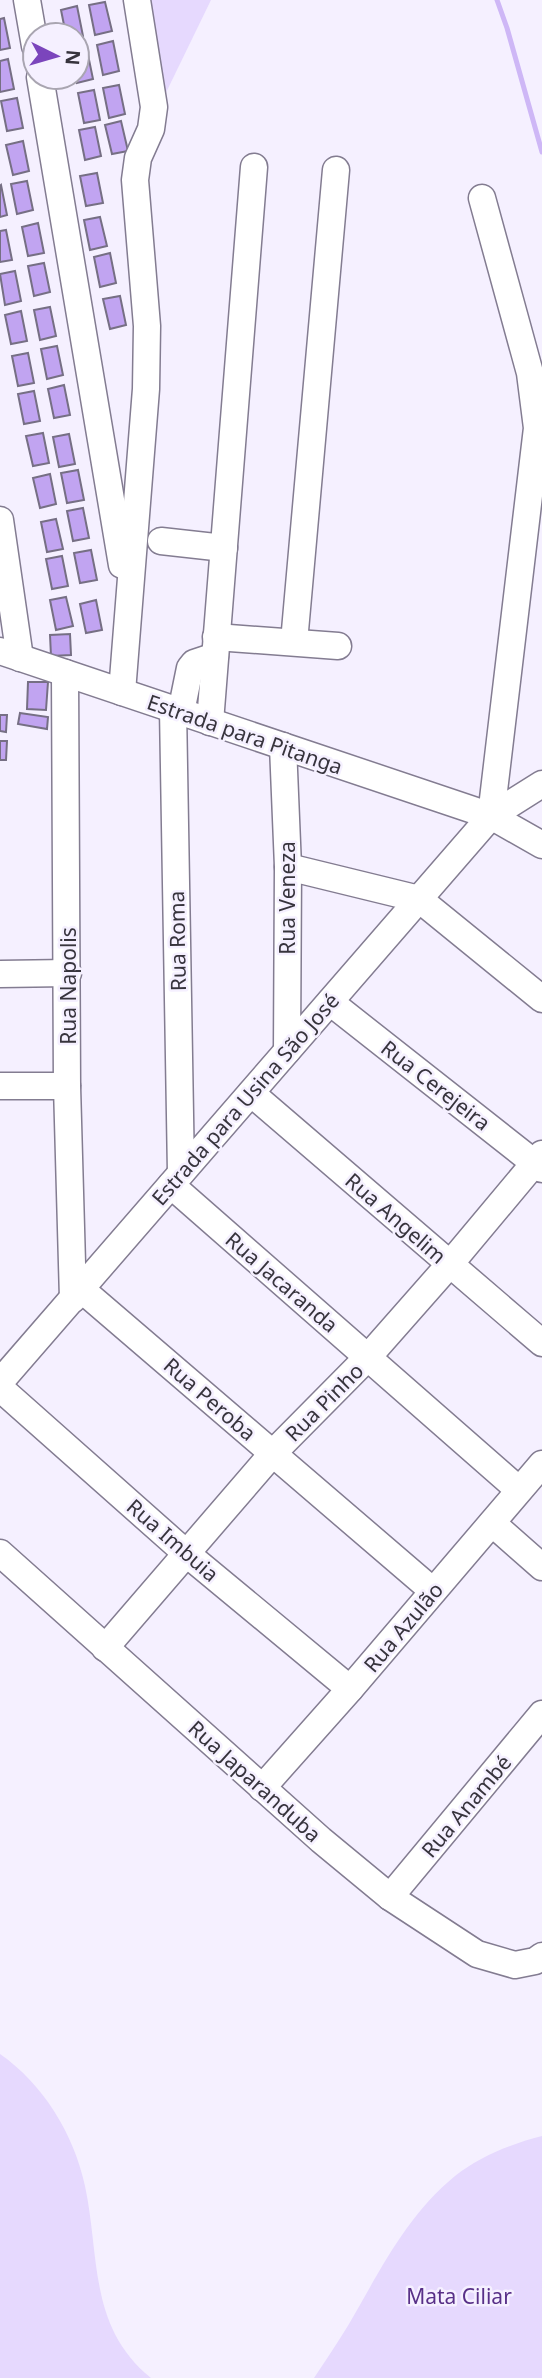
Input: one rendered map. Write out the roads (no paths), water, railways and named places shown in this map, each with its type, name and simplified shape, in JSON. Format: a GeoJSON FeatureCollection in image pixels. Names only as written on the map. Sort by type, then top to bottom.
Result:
{"type":"FeatureCollection","features":[{"type":"Feature","properties":{"kind":"street"},"geometry":{"type":"LineString","coordinates":[[27,0],[31,21]]}},
{"type":"Feature","properties":{"kind":"street"},"geometry":{"type":"LineString","coordinates":[[122,692],[146,389],[147,326],[135,180],[138,158],[151,129],[154,107],[137,0]]}},
{"type":"Feature","properties":{"kind":"street"},"geometry":{"type":"LineString","coordinates":[[42,91],[128,604]]}},
{"type":"Feature","properties":{"kind":"street"},"geometry":{"type":"LineString","coordinates":[[210,722],[254,167]]}},
{"type":"Feature","properties":{"kind":"street"},"geometry":{"type":"LineString","coordinates":[[293,642],[336,170]]}},
{"type":"Feature","properties":{"kind":"street"},"geometry":{"type":"LineString","coordinates":[[482,198],[530,373],[537,428],[491,816]]}},
{"type":"Feature","properties":{"kind":"street"},"geometry":{"type":"LineString","coordinates":[[0,520],[10,654]]}},
{"type":"Feature","properties":{"kind":"street"},"geometry":{"type":"LineString","coordinates":[[161,541],[224,548]]}},
{"type":"Feature","properties":{"kind":"street"},"geometry":{"type":"LineString","coordinates":[[216,646],[293,642],[338,646]]}},
{"type":"Feature","properties":{"kind":"street","name":"Rua Roma"},"geometry":{"type":"LineString","coordinates":[[176,1179],[177,711],[190,668],[216,646]]}},
{"type":"Feature","properties":{"kind":"street","name":"Estrada para Pitanga"},"geometry":{"type":"LineString","coordinates":[[10,654],[491,816],[542,845]]}},
{"type":"Feature","properties":{"kind":"street","name":"Rua Napolis"},"geometry":{"type":"LineString","coordinates":[[65,673],[67,1086],[77,1294]]}},
{"type":"Feature","properties":{"kind":"street","name":"Rua Veneza"},"geometry":{"type":"LineString","coordinates":[[283,746],[288,867],[287,1051]]}},
{"type":"Feature","properties":{"kind":"street","name":"Estrada para Usina São José"},"geometry":{"type":"LineString","coordinates":[[0,1385],[491,816],[542,784]]}},
{"type":"Feature","properties":{"kind":"street"},"geometry":{"type":"LineString","coordinates":[[288,867],[419,899],[542,999]]}},
{"type":"Feature","properties":{"kind":"street"},"geometry":{"type":"LineString","coordinates":[[0,974],[68,973]]}},
{"type":"Feature","properties":{"kind":"street","name":"Rua Cerejeira"},"geometry":{"type":"LineString","coordinates":[[330,1002],[540,1162]]}},
{"type":"Feature","properties":{"kind":"street"},"geometry":{"type":"LineString","coordinates":[[0,1087],[67,1086]]}},
{"type":"Feature","properties":{"kind":"street","name":"Rua Angelim"},"geometry":{"type":"LineString","coordinates":[[251,1093],[542,1343]]}},
{"type":"Feature","properties":{"kind":"street","name":"Rua Pinho"},"geometry":{"type":"LineString","coordinates":[[105,1648],[273,1453],[368,1357],[540,1162]]}},
{"type":"Feature","properties":{"kind":"street","name":"Rua Jacaranda"},"geometry":{"type":"LineString","coordinates":[[176,1179],[368,1357],[519,1490]]}},
{"type":"Feature","properties":{"kind":"street","name":"Rua Peroba"},"geometry":{"type":"LineString","coordinates":[[77,1294],[273,1453],[433,1591]]}},
{"type":"Feature","properties":{"kind":"street","name":"Rua Imbuia"},"geometry":{"type":"LineString","coordinates":[[0,1385],[187,1554],[350,1689]]}},
{"type":"Feature","properties":{"kind":"street","name":"Rua Azulão"},"geometry":{"type":"LineString","coordinates":[[262,1788],[542,1464]]}},
{"type":"Feature","properties":{"kind":"street"},"geometry":{"type":"LineString","coordinates":[[492,1522],[542,1567]]}},
{"type":"Feature","properties":{"kind":"street","name":"Rua Japaranduba"},"geometry":{"type":"LineString","coordinates":[[0,1553],[262,1788],[390,1897],[477,1954],[515,1965],[539,1959]]}},
{"type":"Feature","properties":{"kind":"street","name":"Rua Anambé"},"geometry":{"type":"LineString","coordinates":[[390,1897],[542,1714]]}},
{"type":"Feature","properties":{"kind":"waterway"},"geometry":{"type":"LineString","coordinates":[[497,0],[542,152]]}},
{"type":"Feature","properties":{"kind":"park label","name":"Mata Ciliar"},"geometry":{"type":"Point","coordinates":[459,2296]}}]}
